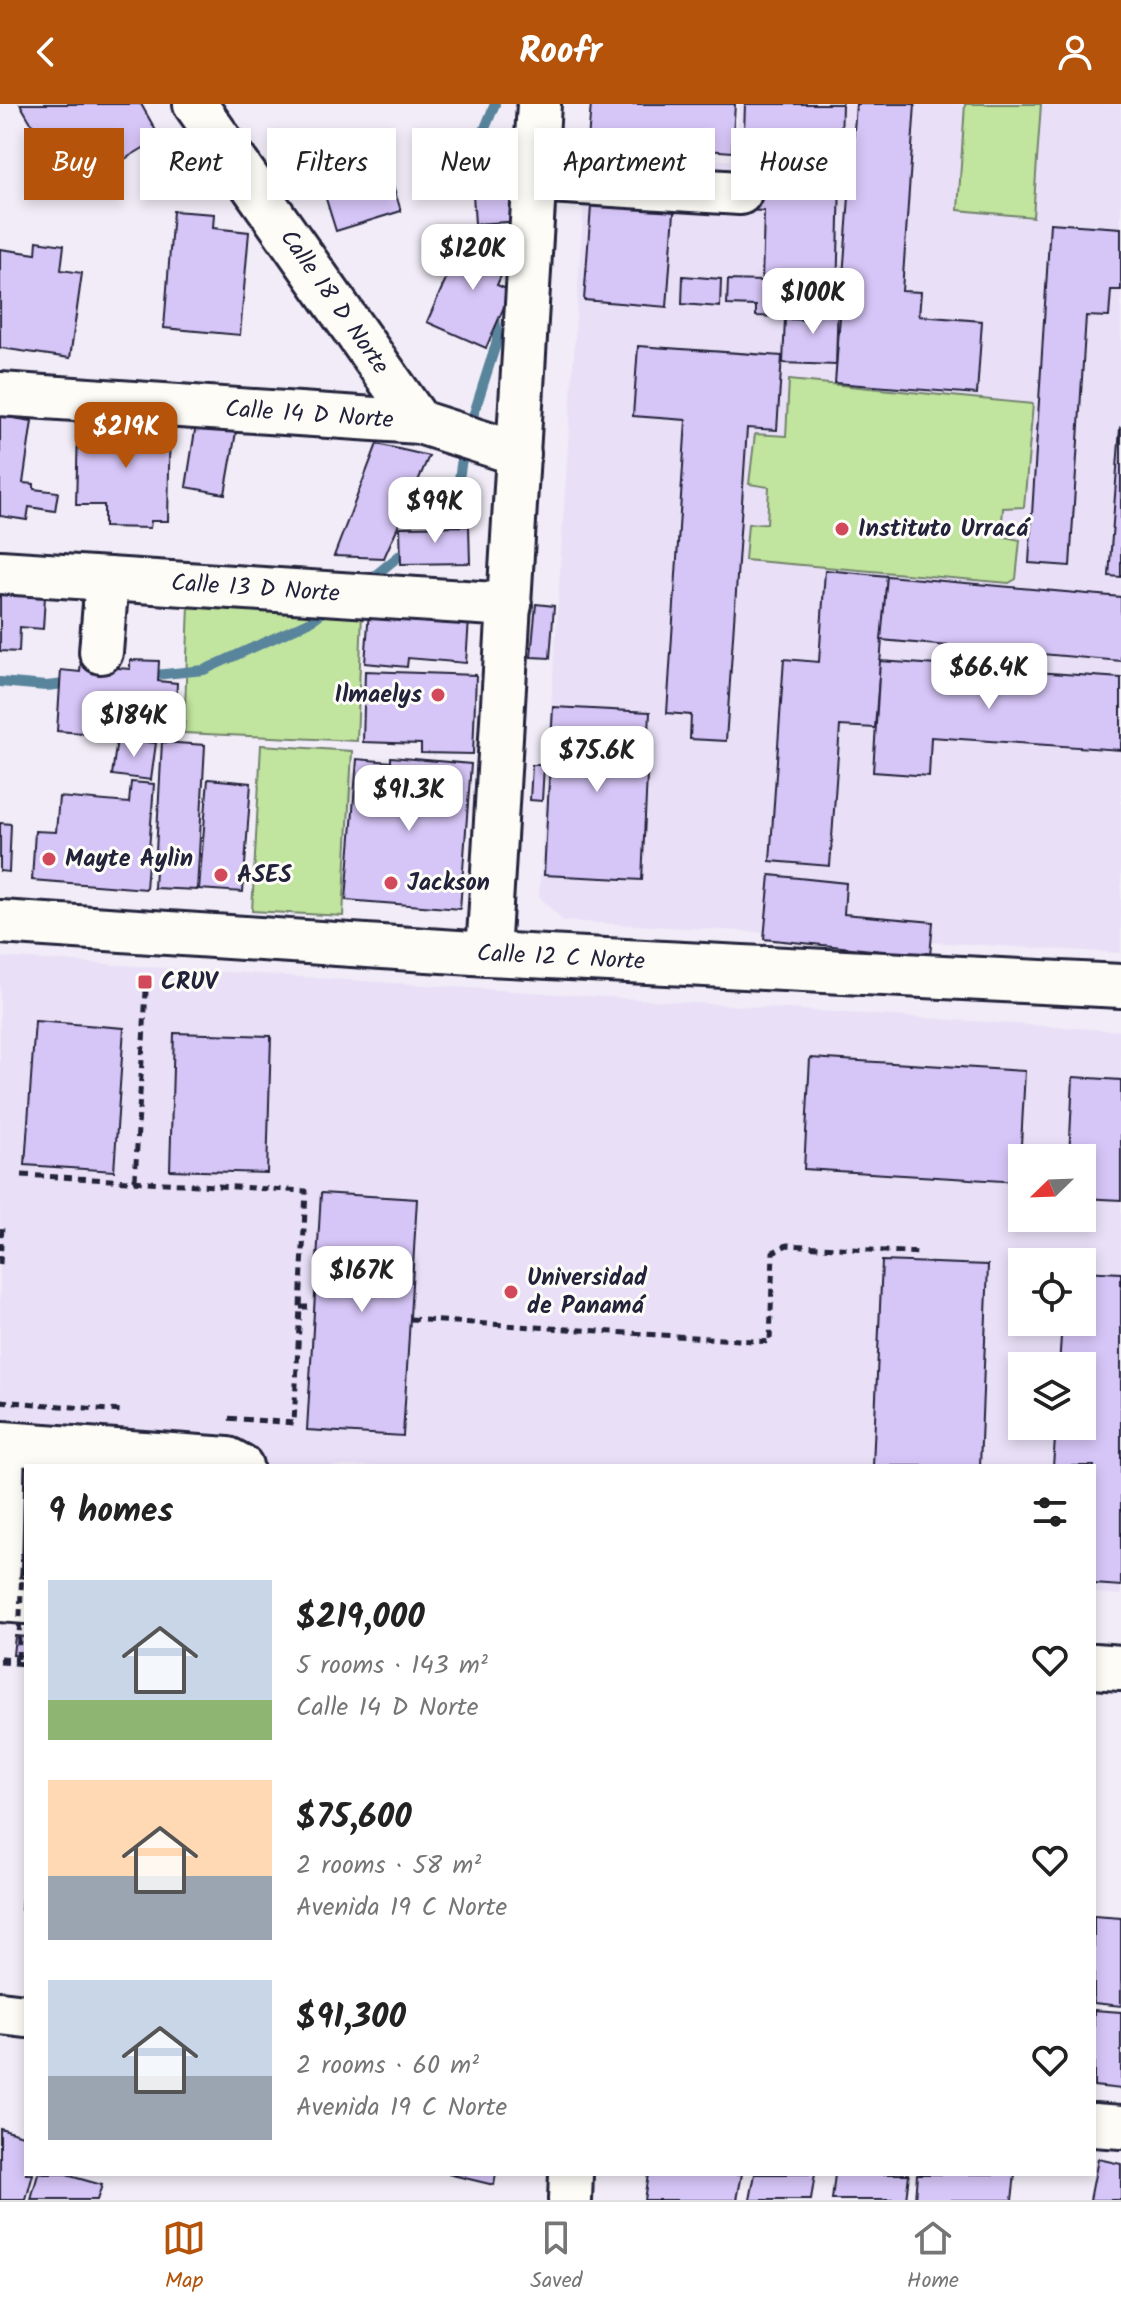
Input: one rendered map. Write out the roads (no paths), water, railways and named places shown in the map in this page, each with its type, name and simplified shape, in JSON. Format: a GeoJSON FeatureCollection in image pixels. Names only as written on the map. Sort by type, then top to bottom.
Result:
{"type":"FeatureCollection","features":[{"type":"Feature","properties":{"kind":"main road"},"geometry":{"type":"LineString","coordinates":[[0,1599],[24,1601]]}},
{"type":"Feature","properties":{"kind":"main road"},"geometry":{"type":"LineString","coordinates":[[1096,1666],[1121,1668]]}},
{"type":"Feature","properties":{"kind":"street","name":"Calle 18 D Norte"},"geometry":{"type":"LineString","coordinates":[[195,104],[419,422]]}},
{"type":"Feature","properties":{"kind":"street"},"geometry":{"type":"LineString","coordinates":[[537,128],[539,104]]}},
{"type":"Feature","properties":{"kind":"street"},"geometry":{"type":"LineString","coordinates":[[488,954],[534,180]]}},
{"type":"Feature","properties":{"kind":"street","name":"Calle 14 D Norte"},"geometry":{"type":"LineString","coordinates":[[0,394],[419,422],[519,454]]}},
{"type":"Feature","properties":{"kind":"street","name":"Calle 13 D Norte"},"geometry":{"type":"LineString","coordinates":[[0,572],[510,605]]}},
{"type":"Feature","properties":{"kind":"street"},"geometry":{"type":"LineString","coordinates":[[101,652],[107,579]]}},
{"type":"Feature","properties":{"kind":"street","name":"Calle 12 C Norte"},"geometry":{"type":"LineString","coordinates":[[0,922],[488,954],[1121,986]]}},
{"type":"Feature","properties":{"kind":"street"},"geometry":{"type":"LineString","coordinates":[[12,1558],[3,1443],[228,1459],[237,1464]]}},
{"type":"Feature","properties":{"kind":"street"},"geometry":{"type":"LineString","coordinates":[[0,2013],[24,2016]]}},
{"type":"Feature","properties":{"kind":"street"},"geometry":{"type":"LineString","coordinates":[[1096,2125],[1121,2127]]}},
{"type":"Feature","properties":{"kind":"street"},"geometry":{"type":"LineString","coordinates":[[570,2200],[571,2176]]}},
{"type":"Feature","properties":{"kind":"waterway"},"geometry":{"type":"LineString","coordinates":[[485,128],[495,104]]}},
{"type":"Feature","properties":{"kind":"waterway"},"geometry":{"type":"LineString","coordinates":[[488,209],[491,253]]}},
{"type":"Feature","properties":{"kind":"waterway"},"geometry":{"type":"LineString","coordinates":[[469,429],[497,341],[495,313]]}},
{"type":"Feature","properties":{"kind":"waterway"},"geometry":{"type":"LineString","coordinates":[[426,534],[455,508],[464,444]]}},
{"type":"Feature","properties":{"kind":"waterway"},"geometry":{"type":"LineString","coordinates":[[367,582],[410,547]]}},
{"type":"Feature","properties":{"kind":"waterway"},"geometry":{"type":"LineString","coordinates":[[145,676],[204,670],[309,622],[330,607]]}},
{"type":"Feature","properties":{"kind":"waterway"},"geometry":{"type":"LineString","coordinates":[[0,682],[46,686],[74,683]]}},
{"type":"Feature","properties":{"kind":"place","name":"Instituto Urracá"},"geometry":{"type":"Point","coordinates":[842,529]}},
{"type":"Feature","properties":{"kind":"place","name":"Ilmaelys"},"geometry":{"type":"Point","coordinates":[438,695]}},
{"type":"Feature","properties":{"kind":"place","name":"Mayte Aylin"},"geometry":{"type":"Point","coordinates":[49,859]}},
{"type":"Feature","properties":{"kind":"place","name":"ASES"},"geometry":{"type":"Point","coordinates":[221,875]}},
{"type":"Feature","properties":{"kind":"place","name":"Jackson"},"geometry":{"type":"Point","coordinates":[391,883]}},
{"type":"Feature","properties":{"kind":"place","name":"CRUV"},"geometry":{"type":"Point","coordinates":[145,982]}},
{"type":"Feature","properties":{"kind":"place","name":"Universidad de Panamá"},"geometry":{"type":"Point","coordinates":[511,1292]}}]}
